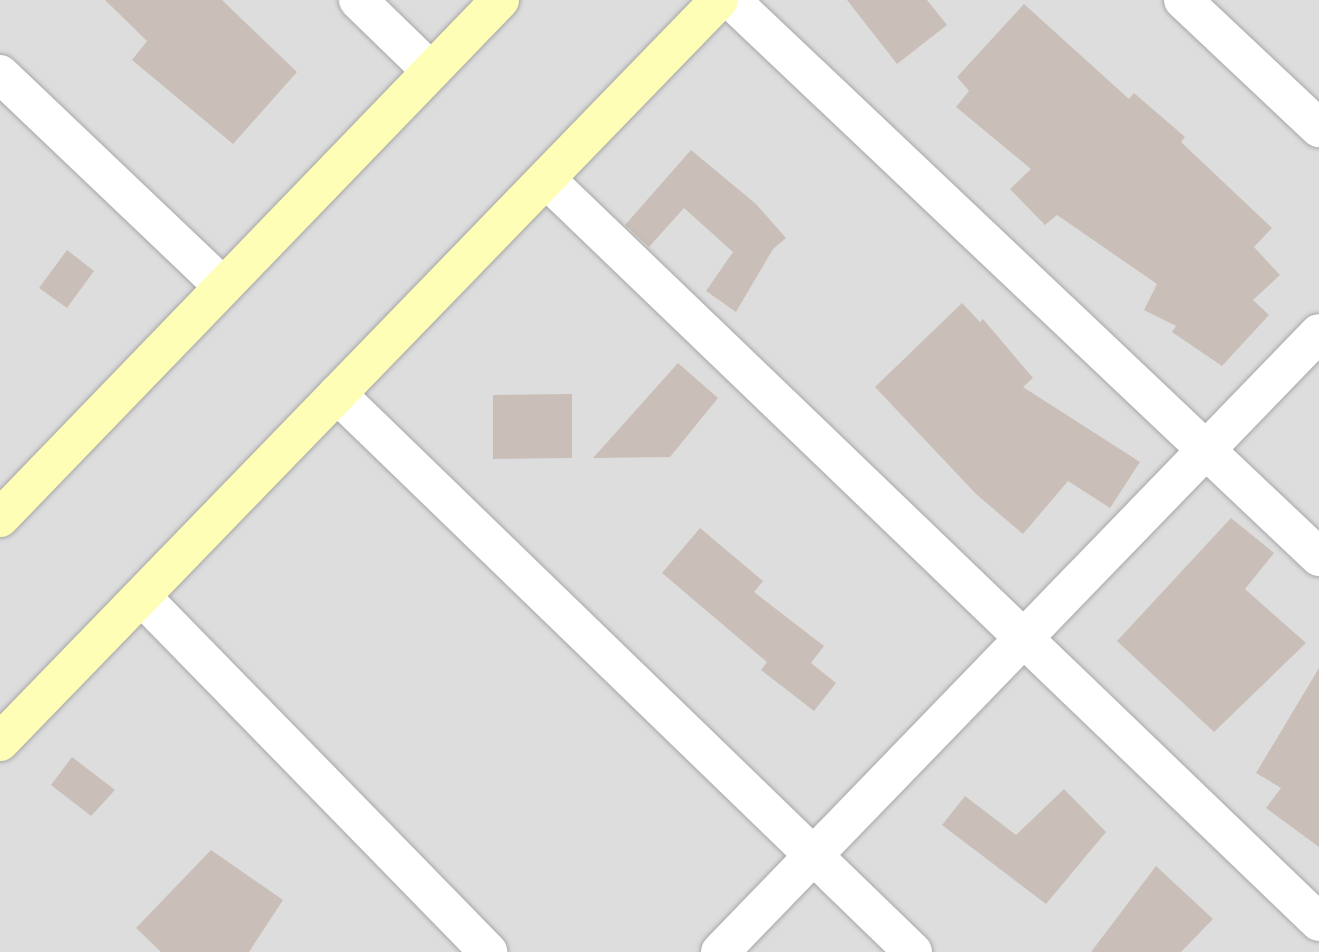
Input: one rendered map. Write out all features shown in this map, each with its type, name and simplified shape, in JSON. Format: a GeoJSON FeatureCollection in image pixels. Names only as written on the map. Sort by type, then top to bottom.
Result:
{"type":"FeatureCollection","features":[{"type":"Feature","properties":{"kind":"street"},"geometry":{"type":"LineString","coordinates":[[358,0],[431,71]]}},
{"type":"Feature","properties":{"kind":"street"},"geometry":{"type":"LineString","coordinates":[[0,517],[500,0]]}},
{"type":"Feature","properties":{"kind":"street"},"geometry":{"type":"LineString","coordinates":[[0,742],[719,0]]}},
{"type":"Feature","properties":{"kind":"street"},"geometry":{"type":"LineString","coordinates":[[732,0],[1319,556]]}},
{"type":"Feature","properties":{"kind":"street"},"geometry":{"type":"LineString","coordinates":[[1183,0],[1319,128]]}},
{"type":"Feature","properties":{"kind":"street"},"geometry":{"type":"LineString","coordinates":[[0,74],[223,286]]}},
{"type":"Feature","properties":{"kind":"street"},"geometry":{"type":"LineString","coordinates":[[546,179],[1319,922]]}},
{"type":"Feature","properties":{"kind":"street"},"geometry":{"type":"LineString","coordinates":[[720,952],[1319,333]]}},
{"type":"Feature","properties":{"kind":"street"},"geometry":{"type":"LineString","coordinates":[[337,394],[913,952]]}},
{"type":"Feature","properties":{"kind":"street"},"geometry":{"type":"LineString","coordinates":[[142,597],[489,952]]}},
{"type":"Feature","properties":{"kind":"shaded area"},"geometry":{"type":"Polygon","coordinates":[[[0,0],[1319,0],[1319,952],[0,952],[0,0]]]}},
{"type":"Feature","properties":{"kind":"building"},"geometry":{"type":"Polygon","coordinates":[[[105,0],[222,0],[297,72],[233,144],[132,60],[147,41],[105,0]]]}},
{"type":"Feature","properties":{"kind":"building"},"geometry":{"type":"Polygon","coordinates":[[[847,0],[927,0],[947,25],[897,64],[847,0]]]}},
{"type":"Feature","properties":{"kind":"building"},"geometry":{"type":"Polygon","coordinates":[[[1024,4],[1129,99],[1134,93],[1185,137],[1181,142],[1272,228],[1254,247],[1280,275],[1253,300],[1269,315],[1222,366],[1172,332],[1176,326],[1144,310],[1157,284],[1057,215],[1045,225],[1010,189],[1031,169],[956,107],[969,91],[957,77],[1024,4]]]}},
{"type":"Feature","properties":{"kind":"building"},"geometry":{"type":"Polygon","coordinates":[[[691,150],[756,204],[786,238],[773,249],[736,312],[706,291],[733,252],[684,208],[649,247],[625,225],[691,150]]]}},
{"type":"Feature","properties":{"kind":"building"},"geometry":{"type":"Polygon","coordinates":[[[67,250],[94,271],[67,308],[39,288],[67,250]]]}},
{"type":"Feature","properties":{"kind":"building"},"geometry":{"type":"Polygon","coordinates":[[[962,303],[980,322],[983,319],[1033,378],[1023,387],[1140,462],[1110,508],[1068,481],[1023,534],[976,494],[875,387],[962,303]]]}},
{"type":"Feature","properties":{"kind":"building"},"geometry":{"type":"Polygon","coordinates":[[[678,363],[718,398],[670,457],[593,458],[678,363]]]}},
{"type":"Feature","properties":{"kind":"building"},"geometry":{"type":"Polygon","coordinates":[[[572,394],[572,458],[493,459],[493,395],[572,394]]]}},
{"type":"Feature","properties":{"kind":"building"},"geometry":{"type":"Polygon","coordinates":[[[1231,518],[1274,553],[1245,589],[1306,643],[1214,732],[1117,641],[1231,518]]]}},
{"type":"Feature","properties":{"kind":"building"},"geometry":{"type":"Polygon","coordinates":[[[700,528],[763,581],[754,592],[824,646],[811,663],[836,683],[814,711],[761,670],[767,662],[662,573],[700,528]]]}},
{"type":"Feature","properties":{"kind":"building"},"geometry":{"type":"Polygon","coordinates":[[[1319,668],[1319,847],[1266,808],[1281,788],[1256,773],[1319,668]]]}},
{"type":"Feature","properties":{"kind":"building"},"geometry":{"type":"Polygon","coordinates":[[[72,757],[115,790],[91,816],[51,785],[72,757]]]}},
{"type":"Feature","properties":{"kind":"building"},"geometry":{"type":"Polygon","coordinates":[[[1064,789],[1106,832],[1046,904],[942,825],[965,796],[1016,835],[1064,789]]]}},
{"type":"Feature","properties":{"kind":"building"},"geometry":{"type":"Polygon","coordinates":[[[211,850],[283,900],[249,952],[161,952],[136,928],[211,850]]]}},
{"type":"Feature","properties":{"kind":"building"},"geometry":{"type":"Polygon","coordinates":[[[1156,866],[1213,919],[1181,952],[1091,952],[1156,866]]]}}]}
